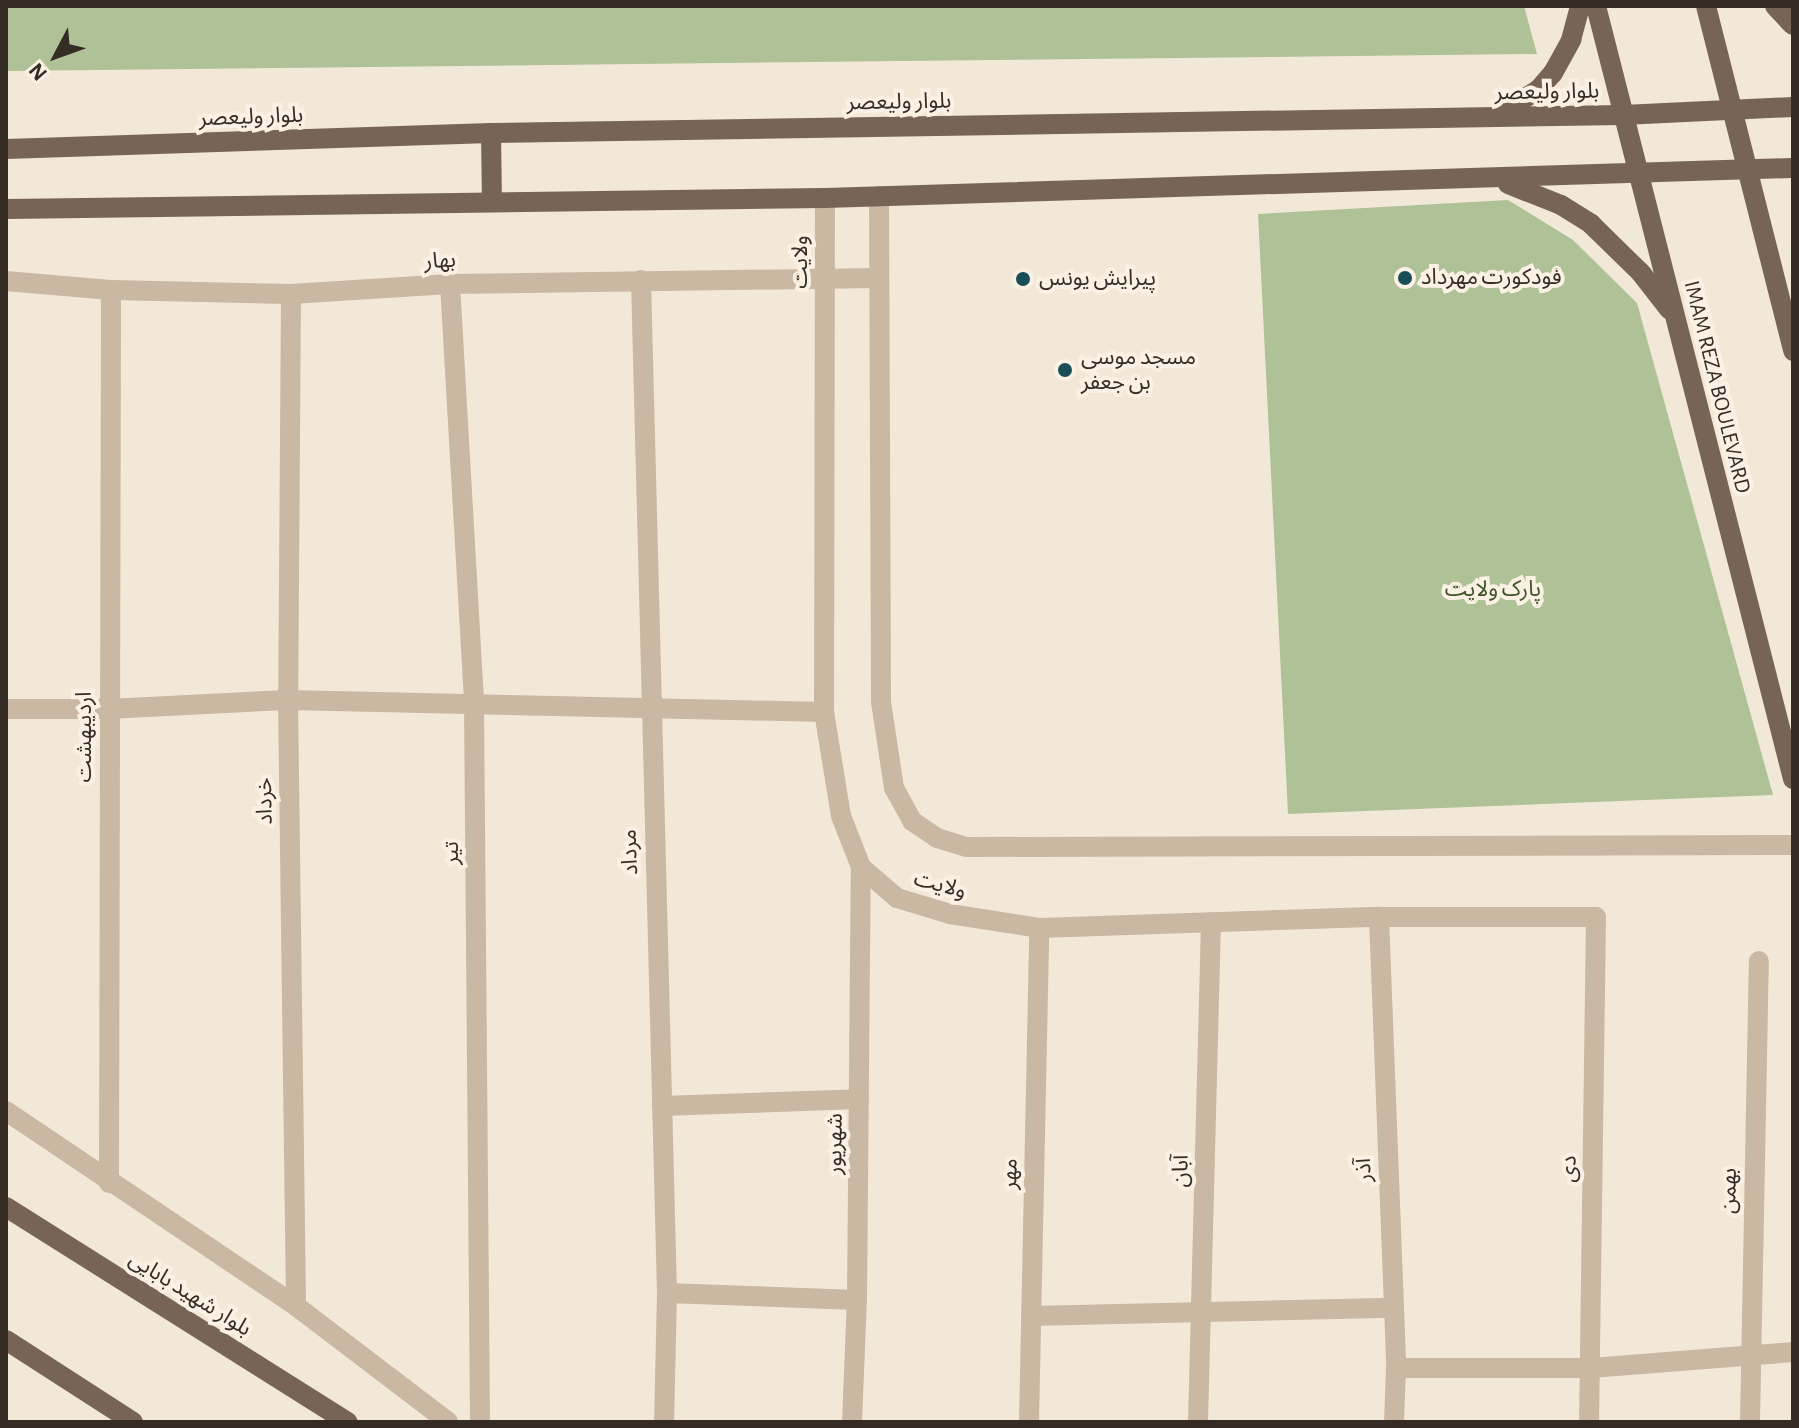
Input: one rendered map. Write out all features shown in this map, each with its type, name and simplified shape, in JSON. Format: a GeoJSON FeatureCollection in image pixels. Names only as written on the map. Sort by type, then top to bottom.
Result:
{"type":"FeatureCollection","features":[{"type":"Feature","properties":{"kind":"main road"},"geometry":{"type":"LineString","coordinates":[[1496,117],[1539,89],[1553,73],[1571,40],[1580,6]]}},
{"type":"Feature","properties":{"kind":"main road","name":"IMAM REZA BOULEVARD"},"geometry":{"type":"LineString","coordinates":[[1596,6],[1793,779]]}},
{"type":"Feature","properties":{"kind":"main road"},"geometry":{"type":"LineString","coordinates":[[1706,6],[1793,351]]}},
{"type":"Feature","properties":{"kind":"main road"},"geometry":{"type":"LineString","coordinates":[[1775,6],[1793,25]]}},
{"type":"Feature","properties":{"kind":"main road","name":"بلوار ولیعصر"},"geometry":{"type":"LineString","coordinates":[[6,149],[491,133],[1623,115],[1793,107]]}},
{"type":"Feature","properties":{"kind":"main road"},"geometry":{"type":"LineString","coordinates":[[491,133],[492,202]]}},
{"type":"Feature","properties":{"kind":"main road"},"geometry":{"type":"LineString","coordinates":[[6,209],[825,198],[1793,168]]}},
{"type":"Feature","properties":{"kind":"main road"},"geometry":{"type":"LineString","coordinates":[[1493,179],[1534,192],[1591,224],[1641,273],[1674,316]]}},
{"type":"Feature","properties":{"kind":"main road","name":"بلوار شهید بابایی"},"geometry":{"type":"LineString","coordinates":[[6,1206],[348,1422]]}},
{"type":"Feature","properties":{"kind":"main road"},"geometry":{"type":"LineString","coordinates":[[6,1340],[133,1422]]}},
{"type":"Feature","properties":{"kind":"street"},"geometry":{"type":"LineString","coordinates":[[879,196],[881,702],[894,788],[912,821],[937,838],[966,847],[1793,845]]}},
{"type":"Feature","properties":{"kind":"street","name":"ولایت"},"geometry":{"type":"LineString","coordinates":[[825,198],[824,712],[841,816],[861,867],[897,898],[950,914],[1039,928],[1379,917],[1596,917]]}},
{"type":"Feature","properties":{"kind":"street","name":"بهار"},"geometry":{"type":"LineString","coordinates":[[6,281],[111,290],[291,294],[450,284],[878,278]]}},
{"type":"Feature","properties":{"kind":"street","name":"مرداد"},"geometry":{"type":"LineString","coordinates":[[641,280],[667,1293],[664,1422]]}},
{"type":"Feature","properties":{"kind":"street","name":"تیر"},"geometry":{"type":"LineString","coordinates":[[450,284],[474,704],[480,1422]]}},
{"type":"Feature","properties":{"kind":"street","name":"اردیبهشت"},"geometry":{"type":"LineString","coordinates":[[109,1183],[111,290]]}},
{"type":"Feature","properties":{"kind":"street","name":"خرداد"},"geometry":{"type":"LineString","coordinates":[[291,294],[288,700],[296,1306]]}},
{"type":"Feature","properties":{"kind":"street"},"geometry":{"type":"LineString","coordinates":[[6,709],[108,709],[288,700],[824,712]]}},
{"type":"Feature","properties":{"kind":"street","name":"شهریور"},"geometry":{"type":"LineString","coordinates":[[852,1422],[857,1300],[861,867]]}},
{"type":"Feature","properties":{"kind":"street","name":"آذر"},"geometry":{"type":"LineString","coordinates":[[1379,917],[1396,1368],[1394,1422]]}},
{"type":"Feature","properties":{"kind":"street","name":"دی"},"geometry":{"type":"LineString","coordinates":[[1589,1422],[1596,917]]}},
{"type":"Feature","properties":{"kind":"street","name":"آبان"},"geometry":{"type":"LineString","coordinates":[[1198,1422],[1211,922]]}},
{"type":"Feature","properties":{"kind":"street","name":"مهر"},"geometry":{"type":"LineString","coordinates":[[1029,1422],[1039,928]]}},
{"type":"Feature","properties":{"kind":"street","name":"بهمن"},"geometry":{"type":"LineString","coordinates":[[1750,1422],[1759,961]]}},
{"type":"Feature","properties":{"kind":"street"},"geometry":{"type":"LineString","coordinates":[[662,1106],[859,1099]]}},
{"type":"Feature","properties":{"kind":"street"},"geometry":{"type":"LineString","coordinates":[[6,1111],[296,1306],[448,1422]]}},
{"type":"Feature","properties":{"kind":"street"},"geometry":{"type":"LineString","coordinates":[[667,1293],[857,1300]]}},
{"type":"Feature","properties":{"kind":"street"},"geometry":{"type":"LineString","coordinates":[[1031,1316],[1393,1308]]}},
{"type":"Feature","properties":{"kind":"street"},"geometry":{"type":"LineString","coordinates":[[1396,1368],[1591,1368],[1793,1352]]}},
{"type":"Feature","properties":{"kind":"green space"},"geometry":{"type":"Polygon","coordinates":[[[6,6],[1524,6],[1537,54],[6,71],[6,6]]]}},
{"type":"Feature","properties":{"kind":"green space","name":"پارک ولایت"},"geometry":{"type":"Polygon","coordinates":[[[1508,200],[1573,240],[1637,303],[1773,795],[1288,814],[1258,214],[1508,200]]]}},
{"type":"Feature","properties":{"kind":"place","name":"فودکورت مهرداد"},"geometry":{"type":"Point","coordinates":[1405,278]}},
{"type":"Feature","properties":{"kind":"place","name":"پیرایش یونس"},"geometry":{"type":"Point","coordinates":[1023,279]}},
{"type":"Feature","properties":{"kind":"place","name":"مسجد موسی بن جعفر"},"geometry":{"type":"Point","coordinates":[1065,370]}}]}
